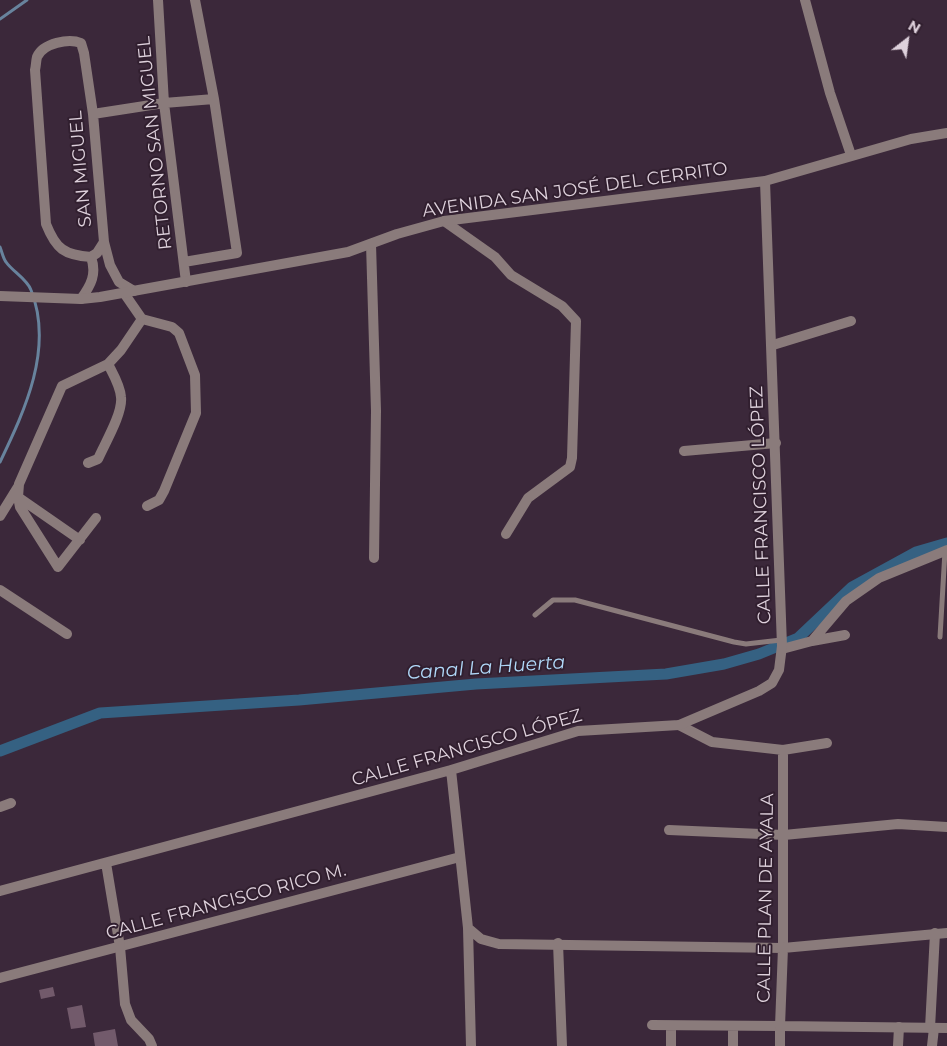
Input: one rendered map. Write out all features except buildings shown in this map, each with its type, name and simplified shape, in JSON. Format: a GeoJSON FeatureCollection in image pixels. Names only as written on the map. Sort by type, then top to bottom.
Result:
{"type":"FeatureCollection","features":[{"type":"Feature","properties":{"kind":"street","name":"RETORNO SAN MIGUEL"},"geometry":{"type":"LineString","coordinates":[[158,0],[164,103],[186,282]]}},
{"type":"Feature","properties":{"kind":"street"},"geometry":{"type":"LineString","coordinates":[[184,262],[238,253],[214,99],[195,0]]}},
{"type":"Feature","properties":{"kind":"street"},"geometry":{"type":"LineString","coordinates":[[805,0],[830,93],[851,155]]}},
{"type":"Feature","properties":{"kind":"street","name":"SAN MIGUEL"},"geometry":{"type":"LineString","coordinates":[[71,39],[81,43],[93,114],[104,242],[97,253],[91,257],[65,253],[52,239],[46,224],[35,70],[37,56],[46,47],[71,39]]}},
{"type":"Feature","properties":{"kind":"street"},"geometry":{"type":"LineString","coordinates":[[93,114],[164,103],[214,99]]}},
{"type":"Feature","properties":{"kind":"street","name":"AVENIDA SAN JOSÉ DEL CERRITO"},"geometry":{"type":"LineString","coordinates":[[0,296],[81,299],[129,292],[348,252],[397,234],[444,221],[765,181],[911,138],[947,133]]}},
{"type":"Feature","properties":{"kind":"street","name":"CALLE FRANCISCO LÓPEZ"},"geometry":{"type":"LineString","coordinates":[[0,891],[451,770],[578,731],[679,725],[759,691],[772,683],[779,670],[782,644],[773,345],[765,181]]}},
{"type":"Feature","properties":{"kind":"street"},"geometry":{"type":"LineString","coordinates":[[444,221],[495,257],[511,275],[562,306],[576,321],[572,458],[570,467],[528,498],[506,534]]}},
{"type":"Feature","properties":{"kind":"street"},"geometry":{"type":"LineString","coordinates":[[104,242],[110,264],[119,282],[129,292],[142,319],[172,327],[179,333],[195,375],[196,413],[164,491],[159,500],[147,506]]}},
{"type":"Feature","properties":{"kind":"street"},"geometry":{"type":"LineString","coordinates":[[371,244],[376,411],[374,558]]}},
{"type":"Feature","properties":{"kind":"street"},"geometry":{"type":"LineString","coordinates":[[81,299],[90,286],[94,268],[91,257]]}},
{"type":"Feature","properties":{"kind":"street"},"geometry":{"type":"LineString","coordinates":[[0,516],[19,484],[62,386],[108,364],[121,350],[142,319]]}},
{"type":"Feature","properties":{"kind":"street"},"geometry":{"type":"LineString","coordinates":[[773,345],[851,321]]}},
{"type":"Feature","properties":{"kind":"street"},"geometry":{"type":"LineString","coordinates":[[88,463],[98,459],[122,399],[119,387],[108,364]]}},
{"type":"Feature","properties":{"kind":"street"},"geometry":{"type":"LineString","coordinates":[[684,451],[776,443]]}},
{"type":"Feature","properties":{"kind":"street"},"geometry":{"type":"LineString","coordinates":[[19,484],[18,497],[20,506],[58,567],[96,518]]}},
{"type":"Feature","properties":{"kind":"street"},"geometry":{"type":"LineString","coordinates":[[18,497],[80,540]]}},
{"type":"Feature","properties":{"kind":"street"},"geometry":{"type":"LineString","coordinates":[[812,641],[846,601],[879,578],[946,550]]}},
{"type":"Feature","properties":{"kind":"street"},"geometry":{"type":"LineString","coordinates":[[0,590],[67,634]]}},
{"type":"Feature","properties":{"kind":"street"},"geometry":{"type":"LineString","coordinates":[[782,644],[845,635]]}},
{"type":"Feature","properties":{"kind":"street"},"geometry":{"type":"LineString","coordinates":[[679,725],[712,742],[783,750],[827,743]]}},
{"type":"Feature","properties":{"kind":"street","name":"CALLE PLAN DE AYALA"},"geometry":{"type":"LineString","coordinates":[[780,1046],[783,948],[783,750]]}},
{"type":"Feature","properties":{"kind":"street"},"geometry":{"type":"LineString","coordinates":[[451,770],[468,928],[471,1046]]}},
{"type":"Feature","properties":{"kind":"street"},"geometry":{"type":"LineString","coordinates":[[0,807],[11,803]]}},
{"type":"Feature","properties":{"kind":"street"},"geometry":{"type":"LineString","coordinates":[[669,830],[784,835],[898,824],[947,827]]}},
{"type":"Feature","properties":{"kind":"street","name":"CALLE FRANCISCO RICO M."},"geometry":{"type":"LineString","coordinates":[[0,978],[460,857]]}},
{"type":"Feature","properties":{"kind":"street"},"geometry":{"type":"LineString","coordinates":[[106,864],[120,947],[125,1004],[131,1020],[149,1039],[152,1046]]}},
{"type":"Feature","properties":{"kind":"street"},"geometry":{"type":"LineString","coordinates":[[468,928],[482,939],[499,944],[558,943],[783,948],[947,933]]}},
{"type":"Feature","properties":{"kind":"street"},"geometry":{"type":"LineString","coordinates":[[932,1046],[935,933]]}},
{"type":"Feature","properties":{"kind":"street"},"geometry":{"type":"LineString","coordinates":[[558,943],[562,1046]]}},
{"type":"Feature","properties":{"kind":"street"},"geometry":{"type":"LineString","coordinates":[[652,1025],[947,1028]]}},
{"type":"Feature","properties":{"kind":"street"},"geometry":{"type":"LineString","coordinates":[[671,1026],[671,1046]]}},
{"type":"Feature","properties":{"kind":"street"},"geometry":{"type":"LineString","coordinates":[[733,1026],[733,1046]]}},
{"type":"Feature","properties":{"kind":"street"},"geometry":{"type":"LineString","coordinates":[[898,1046],[899,1027]]}},
{"type":"Feature","properties":{"kind":"lane"},"geometry":{"type":"LineString","coordinates":[[940,637],[946,550]]}},
{"type":"Feature","properties":{"kind":"lane"},"geometry":{"type":"LineString","coordinates":[[535,615],[546,603],[553,600],[575,600],[734,642],[782,644]]}},
{"type":"Feature","properties":{"kind":"waterway"},"geometry":{"type":"LineString","coordinates":[[0,19],[27,0]]}},
{"type":"Feature","properties":{"kind":"waterway"},"geometry":{"type":"LineString","coordinates":[[0,247],[6,262],[26,282],[31,290],[37,312],[39,334],[34,378],[19,421],[0,462]]}},
{"type":"Feature","properties":{"kind":"waterway","name":"Canal La Huerta"},"geometry":{"type":"LineString","coordinates":[[0,751],[100,713],[299,700],[476,684],[666,674],[724,664],[759,654],[798,638],[852,587],[916,552],[947,543]]}}]}
